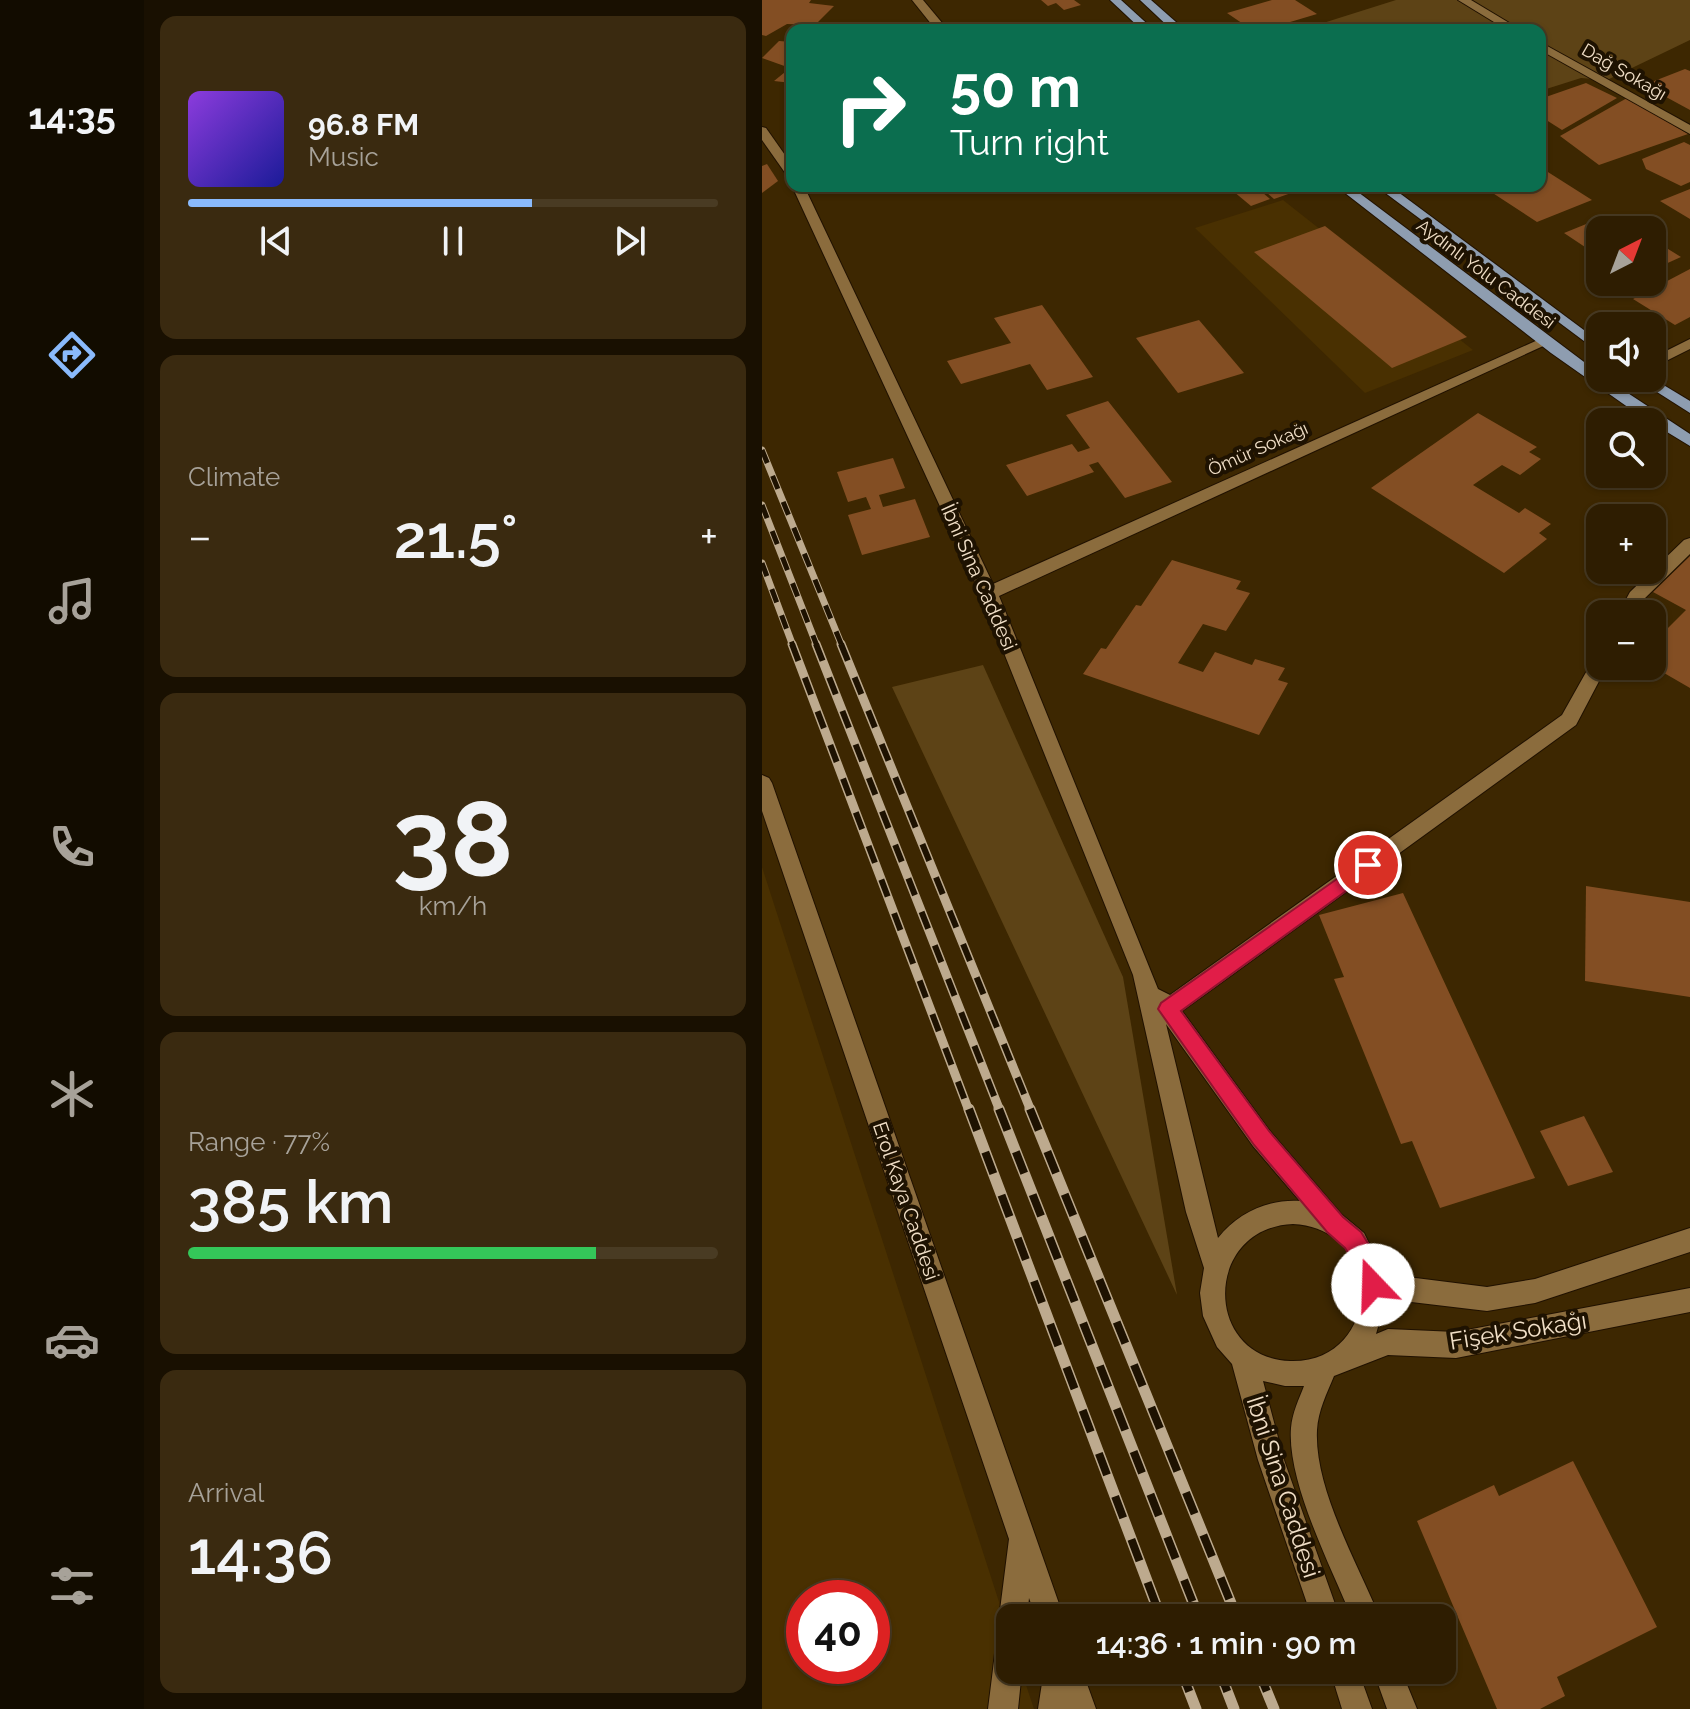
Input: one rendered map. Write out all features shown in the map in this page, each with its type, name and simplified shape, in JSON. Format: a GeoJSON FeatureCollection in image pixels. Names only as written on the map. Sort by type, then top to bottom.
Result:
{"type":"FeatureCollection","features":[{"type":"Feature","properties":{"kind":"main road"},"geometry":{"type":"LineString","coordinates":[[1115,0],[1141,24]]}},
{"type":"Feature","properties":{"kind":"main road"},"geometry":{"type":"LineString","coordinates":[[1145,0],[1172,24]]}},
{"type":"Feature","properties":{"kind":"main road","name":"Aydınlı Yolu Caddesi"},"geometry":{"type":"LineString","coordinates":[[1350,192],[1545,342],[1690,441]]}},
{"type":"Feature","properties":{"kind":"main road"},"geometry":{"type":"LineString","coordinates":[[1390,192],[1586,339]]}},
{"type":"Feature","properties":{"kind":"main road"},"geometry":{"type":"LineString","coordinates":[[1664,392],[1690,408]]}},
{"type":"Feature","properties":{"kind":"street"},"geometry":{"type":"LineString","coordinates":[[917,0],[937,24]]}},
{"type":"Feature","properties":{"kind":"street"},"geometry":{"type":"LineString","coordinates":[[1463,0],[1505,24]]}},
{"type":"Feature","properties":{"kind":"street","name":"Dağ Sokağı"},"geometry":{"type":"LineString","coordinates":[[1546,48],[1690,130]]}},
{"type":"Feature","properties":{"kind":"street"},"geometry":{"type":"LineString","coordinates":[[762,131],[767,145],[786,167]]}},
{"type":"Feature","properties":{"kind":"street","name":"İbni Sina Caddesi"},"geometry":{"type":"LineString","coordinates":[[801,192],[989,593],[1144,975]]}},
{"type":"Feature","properties":{"kind":"street","name":"Ömür Sokağı"},"geometry":{"type":"LineString","coordinates":[[989,593],[1545,342]]}},
{"type":"Feature","properties":{"kind":"street"},"geometry":{"type":"LineString","coordinates":[[1666,356],[1690,343]]}},
{"type":"Feature","properties":{"kind":"street"},"geometry":{"type":"LineString","coordinates":[[1634,600],[1690,544]]}},
{"type":"Feature","properties":{"kind":"street"},"geometry":{"type":"LineString","coordinates":[[1168,1009],[1569,720],[1591,680]]}},
{"type":"Feature","properties":{"kind":"street","name":"Erol Kaya Caddesi"},"geometry":{"type":"LineString","coordinates":[[762,783],[1045,1604]]}},
{"type":"Feature","properties":{"kind":"street"},"geometry":{"type":"LineString","coordinates":[[1144,975],[1261,1138],[1335,1224],[1353,1240],[1366,1261],[1373,1285],[1372,1311],[1363,1337],[1335,1364],[1303,1375],[1282,1374],[1261,1368],[1243,1356],[1226,1337],[1216,1315],[1213,1291],[1216,1267],[1226,1245],[1243,1227],[1264,1215],[1288,1210],[1312,1214],[1335,1224]]}},
{"type":"Feature","properties":{"kind":"street"},"geometry":{"type":"LineString","coordinates":[[1144,975],[1194,1197],[1216,1267]]}},
{"type":"Feature","properties":{"kind":"street","name":"Fişek Sokağı"},"geometry":{"type":"LineString","coordinates":[[1373,1285],[1487,1299],[1535,1291],[1690,1240]]}},
{"type":"Feature","properties":{"kind":"street","name":"Fişek Sokağı"},"geometry":{"type":"LineString","coordinates":[[1335,1364],[1388,1342],[1456,1345],[1690,1300]]}},
{"type":"Feature","properties":{"kind":"street","name":"İbni Sina Caddesi"},"geometry":{"type":"LineString","coordinates":[[1243,1356],[1271,1460],[1321,1604]]}},
{"type":"Feature","properties":{"kind":"street","name":"İbni Sina Caddesi"},"geometry":{"type":"LineString","coordinates":[[1335,1364],[1303,1430],[1305,1453],[1321,1506],[1360,1604]]}},
{"type":"Feature","properties":{"kind":"street"},"geometry":{"type":"LineString","coordinates":[[1015,1604],[1022,1536]]}},
{"type":"Feature","properties":{"kind":"street"},"geometry":{"type":"LineString","coordinates":[[1003,1709],[1006,1684]]}},
{"type":"Feature","properties":{"kind":"street"},"geometry":{"type":"LineString","coordinates":[[1053,1709],[1056,1684]]}},
{"type":"Feature","properties":{"kind":"street"},"geometry":{"type":"LineString","coordinates":[[1073,1684],[1081,1709]]}},
{"type":"Feature","properties":{"kind":"street"},"geometry":{"type":"LineString","coordinates":[[1349,1684],[1357,1709]]}},
{"type":"Feature","properties":{"kind":"street"},"geometry":{"type":"LineString","coordinates":[[1392,1684],[1402,1709]]}},
{"type":"Feature","properties":{"kind":"shaded area"},"geometry":{"type":"Polygon","coordinates":[[[1396,0],[1690,0],[1690,40],[1607,80],[1581,78],[1546,89],[1546,24],[1320,24],[1396,0]]]}},
{"type":"Feature","properties":{"kind":"shaded area"},"geometry":{"type":"Polygon","coordinates":[[[1283,200],[1473,350],[1365,393],[1195,228],[1283,200]]]}},
{"type":"Feature","properties":{"kind":"shaded area"},"geometry":{"type":"Polygon","coordinates":[[[983,665],[1123,977],[1177,1295],[892,687],[983,665]]]}},
{"type":"Feature","properties":{"kind":"shaded area"},"geometry":{"type":"Polygon","coordinates":[[[762,867],[1000,1604],[996,1604],[996,1684],[1026,1684],[1034,1709],[762,1709],[762,867]]]}},
{"type":"Feature","properties":{"kind":"building"},"geometry":{"type":"Polygon","coordinates":[[[762,0],[811,0],[809,3],[834,6],[816,24],[786,24],[766,36],[762,35],[762,0]]]}},
{"type":"Feature","properties":{"kind":"building"},"geometry":{"type":"Polygon","coordinates":[[[1041,0],[1074,0],[1081,5],[1064,10],[1056,3],[1048,6],[1041,0]]]}},
{"type":"Feature","properties":{"kind":"building"},"geometry":{"type":"Polygon","coordinates":[[[1272,0],[1295,0],[1317,14],[1283,24],[1243,24],[1227,13],[1272,0]]]}},
{"type":"Feature","properties":{"kind":"building"},"geometry":{"type":"Polygon","coordinates":[[[779,41],[786,42],[786,67],[762,58],[779,41]]]}},
{"type":"Feature","properties":{"kind":"building"},"geometry":{"type":"Polygon","coordinates":[[[1685,69],[1690,71],[1690,110],[1644,85],[1685,69]]]}},
{"type":"Feature","properties":{"kind":"building"},"geometry":{"type":"Polygon","coordinates":[[[786,71],[786,82],[774,81],[786,71]]]}},
{"type":"Feature","properties":{"kind":"building"},"geometry":{"type":"Polygon","coordinates":[[[1586,83],[1617,98],[1562,130],[1546,120],[1546,97],[1586,83]]]}},
{"type":"Feature","properties":{"kind":"building"},"geometry":{"type":"Polygon","coordinates":[[[1627,98],[1688,134],[1599,165],[1560,136],[1627,98]]]}},
{"type":"Feature","properties":{"kind":"building"},"geometry":{"type":"Polygon","coordinates":[[[1684,142],[1690,145],[1690,182],[1681,186],[1646,169],[1642,159],[1684,142]]]}},
{"type":"Feature","properties":{"kind":"building"},"geometry":{"type":"Polygon","coordinates":[[[767,164],[778,181],[762,193],[762,166],[767,164]]]}},
{"type":"Feature","properties":{"kind":"building"},"geometry":{"type":"Polygon","coordinates":[[[1546,171],[1592,200],[1537,222],[1491,192],[1546,192],[1546,171]]]}},
{"type":"Feature","properties":{"kind":"building"},"geometry":{"type":"Polygon","coordinates":[[[1690,189],[1690,219],[1660,201],[1690,189]]]}},
{"type":"Feature","properties":{"kind":"building"},"geometry":{"type":"Polygon","coordinates":[[[1234,192],[1262,192],[1270,199],[1251,206],[1234,192]]]}},
{"type":"Feature","properties":{"kind":"building"},"geometry":{"type":"Polygon","coordinates":[[[1266,192],[1294,192],[1274,199],[1266,192]]]}},
{"type":"Feature","properties":{"kind":"building"},"geometry":{"type":"Polygon","coordinates":[[[1586,224],[1586,248],[1564,233],[1586,224]]]}},
{"type":"Feature","properties":{"kind":"building"},"geometry":{"type":"Polygon","coordinates":[[[1325,226],[1467,337],[1392,368],[1254,252],[1325,226]]]}},
{"type":"Feature","properties":{"kind":"building"},"geometry":{"type":"Polygon","coordinates":[[[1666,248],[1681,257],[1666,264],[1666,248]]]}},
{"type":"Feature","properties":{"kind":"building"},"geometry":{"type":"Polygon","coordinates":[[[1690,269],[1690,317],[1675,325],[1666,319],[1666,312],[1654,312],[1633,299],[1639,296],[1666,296],[1666,282],[1690,269]]]}},
{"type":"Feature","properties":{"kind":"building"},"geometry":{"type":"Polygon","coordinates":[[[1042,305],[1093,377],[1047,390],[1030,364],[961,384],[947,361],[1011,343],[994,318],[1042,305]]]}},
{"type":"Feature","properties":{"kind":"building"},"geometry":{"type":"Polygon","coordinates":[[[1199,320],[1244,373],[1178,393],[1136,338],[1199,320]]]}},
{"type":"Feature","properties":{"kind":"building"},"geometry":{"type":"Polygon","coordinates":[[[1108,401],[1172,482],[1125,498],[1098,462],[1089,465],[1094,472],[1027,496],[1006,465],[1072,444],[1078,452],[1090,448],[1066,415],[1108,401]]]}},
{"type":"Feature","properties":{"kind":"building"},"geometry":{"type":"Polygon","coordinates":[[[1478,413],[1537,447],[1529,452],[1541,459],[1520,475],[1502,465],[1473,485],[1519,513],[1525,508],[1551,524],[1539,533],[1547,539],[1504,573],[1371,488],[1478,413]]]}},
{"type":"Feature","properties":{"kind":"building"},"geometry":{"type":"Polygon","coordinates":[[[893,458],[905,488],[879,495],[883,507],[915,499],[930,537],[862,555],[848,515],[871,509],[866,497],[848,502],[837,472],[893,458]]]}},
{"type":"Feature","properties":{"kind":"building"},"geometry":{"type":"Polygon","coordinates":[[[1690,556],[1690,688],[1666,674],[1666,630],[1686,610],[1653,592],[1661,584],[1666,584],[1666,579],[1690,556]]]}},
{"type":"Feature","properties":{"kind":"building"},"geometry":{"type":"Polygon","coordinates":[[[1172,560],[1241,581],[1236,589],[1250,593],[1226,631],[1203,624],[1178,663],[1203,672],[1215,652],[1252,665],[1255,659],[1285,668],[1278,680],[1288,683],[1259,735],[1083,674],[1101,648],[1106,649],[1136,605],[1141,606],[1172,560]]]}},
{"type":"Feature","properties":{"kind":"building"},"geometry":{"type":"Polygon","coordinates":[[[1586,886],[1690,902],[1690,997],[1585,981],[1586,886]]]}},
{"type":"Feature","properties":{"kind":"building"},"geometry":{"type":"Polygon","coordinates":[[[1403,893],[1535,1178],[1440,1208],[1412,1141],[1401,1144],[1334,979],[1344,977],[1319,915],[1403,893]]]}},
{"type":"Feature","properties":{"kind":"building"},"geometry":{"type":"Polygon","coordinates":[[[1584,1116],[1613,1172],[1568,1186],[1540,1131],[1584,1116]]]}},
{"type":"Feature","properties":{"kind":"building"},"geometry":{"type":"Polygon","coordinates":[[[1573,1461],[1657,1627],[1557,1677],[1565,1696],[1540,1709],[1497,1709],[1456,1613],[1456,1604],[1452,1604],[1417,1521],[1494,1485],[1499,1496],[1573,1461]]]}},
{"type":"Feature","properties":{"kind":"railway"},"geometry":{"type":"LineString","coordinates":[[762,450],[842,646]]}},
{"type":"Feature","properties":{"kind":"railway"},"geometry":{"type":"LineString","coordinates":[[762,505],[817,646]]}},
{"type":"Feature","properties":{"kind":"railway"},"geometry":{"type":"LineString","coordinates":[[762,563],[793,646]]}},
{"type":"Feature","properties":{"kind":"railway"},"geometry":{"type":"LineString","coordinates":[[792,644],[969,1111]]}},
{"type":"Feature","properties":{"kind":"railway"},"geometry":{"type":"LineString","coordinates":[[816,644],[1000,1111]]}},
{"type":"Feature","properties":{"kind":"railway"},"geometry":{"type":"LineString","coordinates":[[841,644],[1031,1111]]}},
{"type":"Feature","properties":{"kind":"railway"},"geometry":{"type":"LineString","coordinates":[[969,1109],[1156,1604]]}},
{"type":"Feature","properties":{"kind":"railway"},"geometry":{"type":"LineString","coordinates":[[999,1109],[1193,1604]]}},
{"type":"Feature","properties":{"kind":"railway"},"geometry":{"type":"LineString","coordinates":[[1030,1109],[1231,1604]]}},
{"type":"Feature","properties":{"kind":"railway"},"geometry":{"type":"LineString","coordinates":[[1186,1684],[1196,1709]]}},
{"type":"Feature","properties":{"kind":"railway"},"geometry":{"type":"LineString","coordinates":[[1224,1684],[1234,1709]]}},
{"type":"Feature","properties":{"kind":"railway"},"geometry":{"type":"LineString","coordinates":[[1264,1684],[1274,1709]]}},
{"type":"Feature","properties":{"kind":"route"},"geometry":{"type":"LineString","coordinates":[[1368,865],[1168,1009],[1261,1138],[1335,1224],[1353,1240],[1366,1261],[1373,1285]]}}]}
